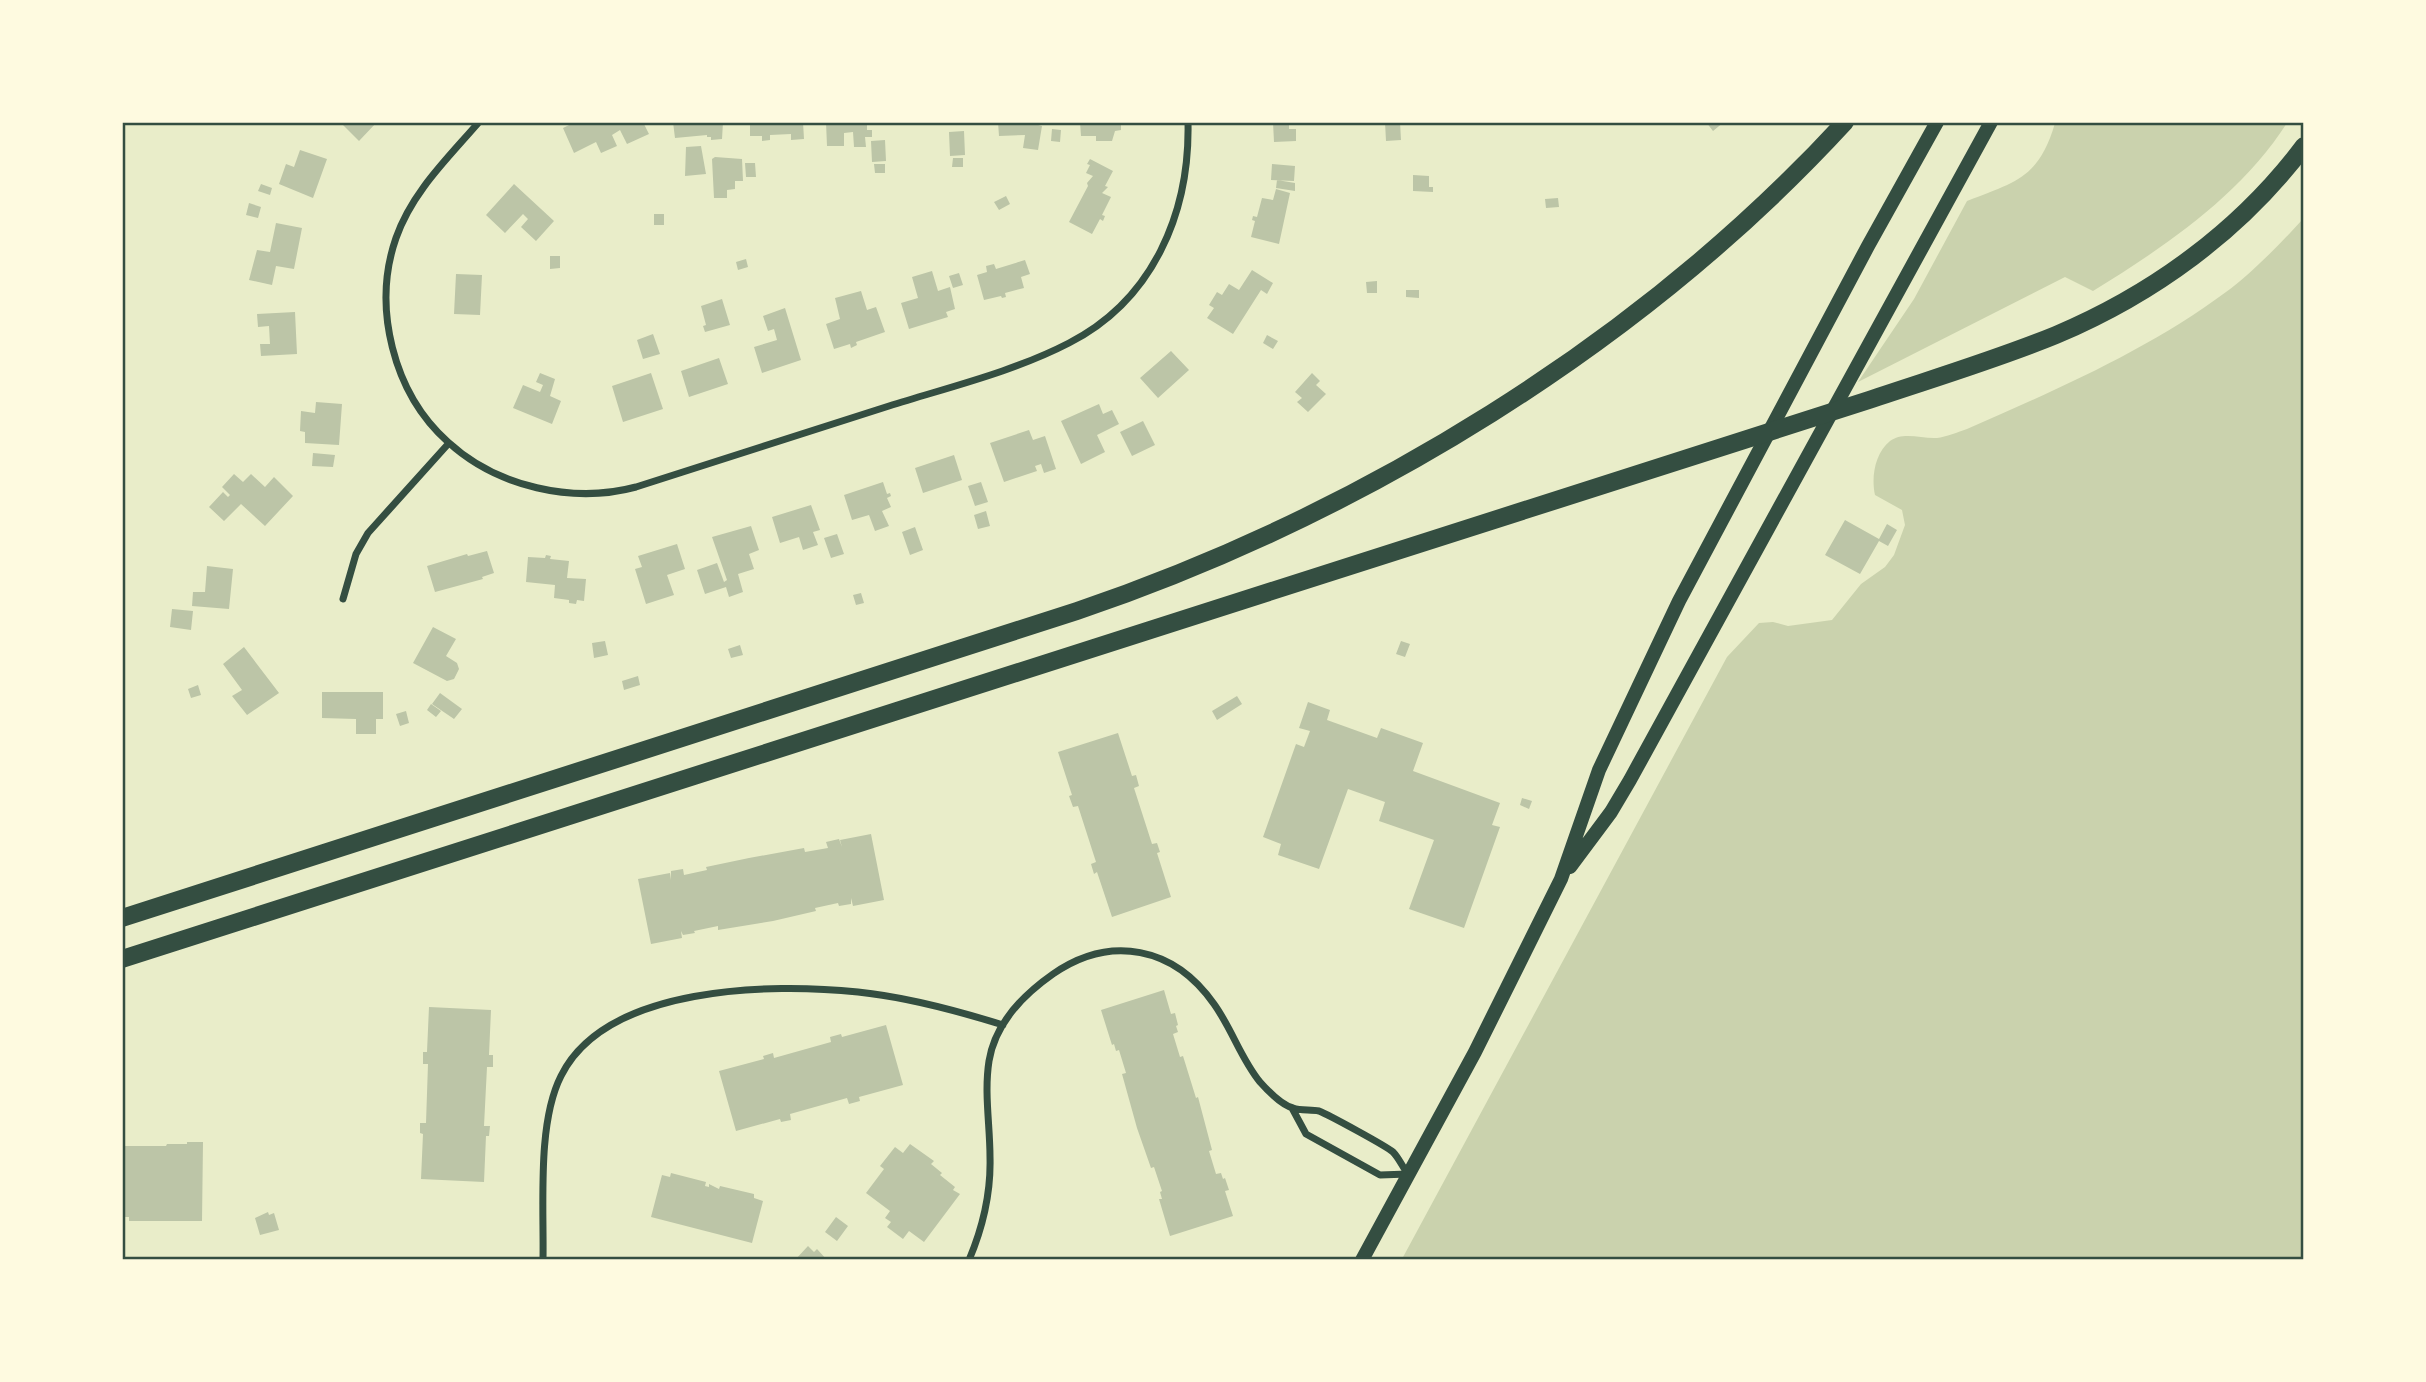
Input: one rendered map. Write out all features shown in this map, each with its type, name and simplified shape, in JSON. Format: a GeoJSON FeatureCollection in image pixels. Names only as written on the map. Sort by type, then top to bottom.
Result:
{"type":"FeatureCollection","features":[{"type":"Feature","properties":{"kind":"highway"},"geometry":{"type":"LineString","coordinates":[[122,918],[1064,615],[1153,584],[1227,552],[1395,469],[1477,421],[1557,369],[1645,305],[1717,246],[1778,191],[1845,122]]}},
{"type":"Feature","properties":{"kind":"highway"},"geometry":{"type":"LineString","coordinates":[[122,959],[1869,400],[2056,335],[2130,298],[2199,253],[2260,197],[2304,146]]}},
{"type":"Feature","properties":{"kind":"main road"},"geometry":{"type":"LineString","coordinates":[[1362,1259],[1475,1052],[1561,879],[1599,770],[1673,614],[1937,122]]}},
{"type":"Feature","properties":{"kind":"main road"},"geometry":{"type":"LineString","coordinates":[[1561,879],[1611,812],[1630,780],[1991,122]]}},
{"type":"Feature","properties":{"kind":"street"},"geometry":{"type":"LineString","coordinates":[[479,122],[413,201],[396,238],[388,276],[388,332],[397,363],[431,424],[449,443],[485,467],[534,486],[570,493],[613,492],[636,487],[991,373],[1059,348],[1082,335],[1116,309],[1137,288],[1156,261],[1171,231],[1187,166],[1188,122]]}},
{"type":"Feature","properties":{"kind":"street"},"geometry":{"type":"LineString","coordinates":[[343,599],[356,554],[368,533],[449,443]]}},
{"type":"Feature","properties":{"kind":"street"},"geometry":{"type":"LineString","coordinates":[[969,1259],[981,1228],[989,1192],[988,1072],[992,1047],[1003,1025],[1021,1001],[1066,965],[1100,952],[1142,952],[1182,971],[1204,991],[1222,1016],[1254,1075],[1271,1093],[1292,1108],[1306,1134],[1380,1175],[1408,1174]]}},
{"type":"Feature","properties":{"kind":"street"},"geometry":{"type":"LineString","coordinates":[[543,1259],[546,1137],[555,1089],[564,1070],[576,1055],[623,1019],[692,996],[789,988],[859,992],[896,998],[1003,1025]]}},
{"type":"Feature","properties":{"kind":"street"},"geometry":{"type":"LineString","coordinates":[[1292,1108],[1318,1111],[1393,1152],[1408,1174]]}},
{"type":"Feature","properties":{"kind":"green space"},"geometry":{"type":"Polygon","coordinates":[[[2055,123],[2287,123],[2247,174],[2200,218],[2093,291],[2065,277],[1858,382],[1914,299],[1967,201],[2023,176],[2041,156],[2055,123]]]}},
{"type":"Feature","properties":{"kind":"green space"},"geometry":{"type":"Polygon","coordinates":[[[2303,219],[2303,1259],[1402,1259],[1727,657],[1759,623],[1773,622],[1788,626],[1832,620],[1861,584],[1885,567],[1894,555],[1905,525],[1902,510],[1875,495],[1874,488],[1875,466],[1885,446],[1901,436],[1937,438],[1967,429],[2133,351],[2236,285],[2303,219]]]}},
{"type":"Feature","properties":{"kind":"building"},"geometry":{"type":"Polygon","coordinates":[[[340,122],[377,122],[359,141],[340,122]]]}},
{"type":"Feature","properties":{"kind":"building"},"geometry":{"type":"Polygon","coordinates":[[[575,122],[643,122],[649,134],[627,144],[620,130],[612,135],[617,146],[601,153],[596,142],[574,153],[563,128],[575,122]]]}},
{"type":"Feature","properties":{"kind":"building"},"geometry":{"type":"Polygon","coordinates":[[[673,122],[723,122],[722,139],[711,140],[707,135],[675,138],[673,122]]]}},
{"type":"Feature","properties":{"kind":"building"},"geometry":{"type":"Polygon","coordinates":[[[750,122],[803,122],[804,139],[791,140],[791,134],[770,135],[770,140],[762,141],[762,136],[750,136],[750,122]]]}},
{"type":"Feature","properties":{"kind":"building"},"geometry":{"type":"Polygon","coordinates":[[[826,122],[867,122],[867,130],[872,130],[872,137],[865,137],[866,147],[854,147],[853,132],[844,133],[844,146],[827,146],[826,122]]]}},
{"type":"Feature","properties":{"kind":"building"},"geometry":{"type":"Polygon","coordinates":[[[998,122],[1027,122],[1042,126],[1038,150],[1023,148],[1025,135],[999,136],[998,122]]]}},
{"type":"Feature","properties":{"kind":"building"},"geometry":{"type":"Polygon","coordinates":[[[1080,122],[1121,122],[1121,130],[1115,131],[1112,141],[1096,141],[1096,136],[1081,136],[1080,122]]]}},
{"type":"Feature","properties":{"kind":"building"},"geometry":{"type":"Polygon","coordinates":[[[1273,122],[1289,122],[1289,129],[1296,129],[1296,141],[1274,142],[1273,122]]]}},
{"type":"Feature","properties":{"kind":"building"},"geometry":{"type":"Polygon","coordinates":[[[1385,122],[1400,122],[1401,140],[1386,141],[1385,122]]]}},
{"type":"Feature","properties":{"kind":"building"},"geometry":{"type":"Polygon","coordinates":[[[1706,122],[1724,122],[1713,131],[1706,122]]]}},
{"type":"Feature","properties":{"kind":"building"},"geometry":{"type":"Polygon","coordinates":[[[1052,129],[1061,130],[1060,142],[1051,141],[1052,129]]]}},
{"type":"Feature","properties":{"kind":"building"},"geometry":{"type":"Polygon","coordinates":[[[964,131],[965,155],[950,156],[949,132],[964,131]]]}},
{"type":"Feature","properties":{"kind":"building"},"geometry":{"type":"Polygon","coordinates":[[[885,140],[886,161],[872,162],[871,141],[885,140]]]}},
{"type":"Feature","properties":{"kind":"building"},"geometry":{"type":"Polygon","coordinates":[[[701,146],[706,174],[685,176],[686,147],[701,146]]]}},
{"type":"Feature","properties":{"kind":"building"},"geometry":{"type":"Polygon","coordinates":[[[300,150],[327,159],[313,198],[279,184],[286,164],[294,167],[300,150]]]}},
{"type":"Feature","properties":{"kind":"building"},"geometry":{"type":"Polygon","coordinates":[[[953,158],[963,158],[963,167],[952,167],[953,158]]]}},
{"type":"Feature","properties":{"kind":"building"},"geometry":{"type":"Polygon","coordinates":[[[712,159],[742,159],[743,181],[735,181],[735,189],[727,190],[727,198],[714,198],[712,159]]]}},
{"type":"Feature","properties":{"kind":"building"},"geometry":{"type":"Polygon","coordinates":[[[1090,159],[1113,171],[1105,186],[1108,187],[1102,193],[1111,197],[1102,215],[1105,216],[1103,221],[1100,219],[1092,234],[1069,222],[1093,176],[1086,173],[1090,159]]]}},
{"type":"Feature","properties":{"kind":"building"},"geometry":{"type":"Polygon","coordinates":[[[745,163],[755,163],[756,177],[746,177],[745,163]]]}},
{"type":"Feature","properties":{"kind":"building"},"geometry":{"type":"Polygon","coordinates":[[[874,164],[885,164],[885,173],[875,173],[874,164]]]}},
{"type":"Feature","properties":{"kind":"building"},"geometry":{"type":"Polygon","coordinates":[[[1272,164],[1295,166],[1294,181],[1271,180],[1272,164]]]}},
{"type":"Feature","properties":{"kind":"building"},"geometry":{"type":"Polygon","coordinates":[[[1413,175],[1429,176],[1429,187],[1433,187],[1433,192],[1413,191],[1413,175]]]}},
{"type":"Feature","properties":{"kind":"building"},"geometry":{"type":"Polygon","coordinates":[[[1277,180],[1295,183],[1295,191],[1276,188],[1277,180]]]}},
{"type":"Feature","properties":{"kind":"building"},"geometry":{"type":"Polygon","coordinates":[[[261,184],[272,188],[270,195],[258,191],[261,184]]]}},
{"type":"Feature","properties":{"kind":"building"},"geometry":{"type":"Polygon","coordinates":[[[514,184],[554,221],[536,241],[521,227],[528,219],[523,214],[505,233],[486,215],[514,184]]]}},
{"type":"Feature","properties":{"kind":"building"},"geometry":{"type":"Polygon","coordinates":[[[1276,189],[1290,193],[1279,244],[1251,237],[1255,221],[1252,220],[1253,216],[1257,217],[1262,198],[1273,200],[1276,189]]]}},
{"type":"Feature","properties":{"kind":"building"},"geometry":{"type":"Polygon","coordinates":[[[1006,196],[1010,204],[999,210],[994,202],[1006,196]]]}},
{"type":"Feature","properties":{"kind":"building"},"geometry":{"type":"Polygon","coordinates":[[[1558,198],[1559,207],[1546,208],[1545,199],[1558,198]]]}},
{"type":"Feature","properties":{"kind":"building"},"geometry":{"type":"Polygon","coordinates":[[[249,203],[261,207],[258,218],[246,215],[249,203]]]}},
{"type":"Feature","properties":{"kind":"building"},"geometry":{"type":"Polygon","coordinates":[[[654,214],[664,214],[664,225],[654,225],[654,214]]]}},
{"type":"Feature","properties":{"kind":"building"},"geometry":{"type":"Polygon","coordinates":[[[276,223],[302,228],[294,269],[276,266],[272,285],[249,280],[257,250],[270,252],[276,223]]]}},
{"type":"Feature","properties":{"kind":"building"},"geometry":{"type":"Polygon","coordinates":[[[550,256],[560,256],[560,268],[550,269],[550,256]]]}},
{"type":"Feature","properties":{"kind":"building"},"geometry":{"type":"Polygon","coordinates":[[[746,259],[748,267],[738,270],[736,262],[746,259]]]}},
{"type":"Feature","properties":{"kind":"building"},"geometry":{"type":"Polygon","coordinates":[[[1025,260],[1030,274],[1021,277],[1024,288],[1005,293],[1006,297],[984,300],[977,275],[987,272],[986,266],[994,264],[996,269],[1025,260]]]}},
{"type":"Feature","properties":{"kind":"building"},"geometry":{"type":"Polygon","coordinates":[[[1252,270],[1273,283],[1267,294],[1261,290],[1233,334],[1207,318],[1214,308],[1209,305],[1217,292],[1222,295],[1229,284],[1239,290],[1252,270]]]}},
{"type":"Feature","properties":{"kind":"building"},"geometry":{"type":"Polygon","coordinates":[[[932,271],[938,291],[950,287],[955,309],[946,312],[948,317],[909,329],[901,303],[918,298],[912,277],[932,271]]]}},
{"type":"Feature","properties":{"kind":"building"},"geometry":{"type":"Polygon","coordinates":[[[959,273],[963,285],[953,288],[949,276],[959,273]]]}},
{"type":"Feature","properties":{"kind":"building"},"geometry":{"type":"Polygon","coordinates":[[[456,274],[482,275],[480,315],[454,314],[456,274]]]}},
{"type":"Feature","properties":{"kind":"building"},"geometry":{"type":"Polygon","coordinates":[[[1377,281],[1377,293],[1367,293],[1366,282],[1377,281]]]}},
{"type":"Feature","properties":{"kind":"building"},"geometry":{"type":"Polygon","coordinates":[[[1406,290],[1419,290],[1419,298],[1406,297],[1406,290]]]}},
{"type":"Feature","properties":{"kind":"building"},"geometry":{"type":"Polygon","coordinates":[[[861,291],[867,310],[876,307],[885,332],[856,342],[857,345],[851,348],[850,344],[834,349],[826,324],[840,319],[835,298],[861,291]]]}},
{"type":"Feature","properties":{"kind":"building"},"geometry":{"type":"Polygon","coordinates":[[[722,299],[730,325],[705,332],[701,306],[722,299]]]}},
{"type":"Feature","properties":{"kind":"building"},"geometry":{"type":"Polygon","coordinates":[[[785,308],[801,360],[762,373],[754,347],[777,340],[774,329],[768,331],[763,316],[785,308]]]}},
{"type":"Feature","properties":{"kind":"building"},"geometry":{"type":"Polygon","coordinates":[[[295,312],[297,354],[261,356],[260,344],[270,344],[269,326],[258,327],[257,314],[295,312]]]}},
{"type":"Feature","properties":{"kind":"building"},"geometry":{"type":"Polygon","coordinates":[[[653,334],[660,354],[643,359],[637,340],[653,334]]]}},
{"type":"Feature","properties":{"kind":"building"},"geometry":{"type":"Polygon","coordinates":[[[1267,335],[1278,341],[1273,349],[1263,343],[1267,335]]]}},
{"type":"Feature","properties":{"kind":"building"},"geometry":{"type":"Polygon","coordinates":[[[1171,351],[1189,370],[1158,398],[1140,378],[1171,351]]]}},
{"type":"Feature","properties":{"kind":"building"},"geometry":{"type":"Polygon","coordinates":[[[719,358],[728,384],[689,397],[681,371],[719,358]]]}},
{"type":"Feature","properties":{"kind":"building"},"geometry":{"type":"Polygon","coordinates":[[[540,373],[555,379],[550,396],[561,401],[552,424],[513,408],[523,385],[540,392],[543,385],[536,382],[540,373]]]}},
{"type":"Feature","properties":{"kind":"building"},"geometry":{"type":"Polygon","coordinates":[[[651,373],[663,409],[623,422],[612,386],[651,373]]]}},
{"type":"Feature","properties":{"kind":"building"},"geometry":{"type":"Polygon","coordinates":[[[1312,373],[1320,381],[1316,385],[1326,394],[1308,412],[1297,402],[1302,398],[1295,392],[1312,373]]]}},
{"type":"Feature","properties":{"kind":"building"},"geometry":{"type":"Polygon","coordinates":[[[316,402],[342,404],[339,445],[305,443],[305,432],[300,431],[301,411],[315,413],[316,402]]]}},
{"type":"Feature","properties":{"kind":"building"},"geometry":{"type":"Polygon","coordinates":[[[1099,404],[1103,414],[1112,410],[1119,424],[1097,435],[1105,452],[1081,464],[1061,421],[1099,404]]]}},
{"type":"Feature","properties":{"kind":"building"},"geometry":{"type":"Polygon","coordinates":[[[1143,421],[1155,445],[1132,456],[1120,432],[1143,421]]]}},
{"type":"Feature","properties":{"kind":"building"},"geometry":{"type":"Polygon","coordinates":[[[1029,430],[1033,440],[1045,436],[1056,469],[1044,473],[1041,464],[1035,466],[1037,471],[1004,482],[990,443],[1029,430]]]}},
{"type":"Feature","properties":{"kind":"building"},"geometry":{"type":"Polygon","coordinates":[[[313,453],[335,455],[333,467],[312,466],[313,453]]]}},
{"type":"Feature","properties":{"kind":"building"},"geometry":{"type":"Polygon","coordinates":[[[954,455],[962,480],[923,493],[915,468],[954,455]]]}},
{"type":"Feature","properties":{"kind":"building"},"geometry":{"type":"Polygon","coordinates":[[[234,474],[243,482],[251,474],[265,487],[274,477],[293,496],[265,526],[241,504],[224,521],[209,507],[223,492],[228,497],[230,495],[222,487],[234,474]]]}},
{"type":"Feature","properties":{"kind":"building"},"geometry":{"type":"Polygon","coordinates":[[[883,482],[887,494],[890,493],[891,496],[887,498],[891,507],[882,511],[889,526],[875,531],[869,515],[852,520],[844,495],[883,482]]]}},
{"type":"Feature","properties":{"kind":"building"},"geometry":{"type":"Polygon","coordinates":[[[981,482],[988,502],[975,506],[968,486],[981,482]]]}},
{"type":"Feature","properties":{"kind":"building"},"geometry":{"type":"Polygon","coordinates":[[[811,505],[820,530],[813,532],[818,545],[803,550],[799,537],[780,543],[772,517],[811,505]]]}},
{"type":"Feature","properties":{"kind":"building"},"geometry":{"type":"Polygon","coordinates":[[[986,511],[990,526],[978,529],[974,515],[986,511]]]}},
{"type":"Feature","properties":{"kind":"building"},"geometry":{"type":"Polygon","coordinates":[[[1845,520],[1879,539],[1887,524],[1897,530],[1888,546],[1879,541],[1860,574],[1825,555],[1845,520]]]}},
{"type":"Feature","properties":{"kind":"building"},"geometry":{"type":"Polygon","coordinates":[[[751,526],[759,550],[749,554],[754,569],[738,574],[743,592],[729,597],[726,587],[705,594],[697,570],[717,563],[724,582],[727,580],[712,537],[751,526]]]}},
{"type":"Feature","properties":{"kind":"building"},"geometry":{"type":"Polygon","coordinates":[[[915,527],[923,550],[910,555],[902,532],[915,527]]]}},
{"type":"Feature","properties":{"kind":"building"},"geometry":{"type":"Polygon","coordinates":[[[837,534],[844,554],[831,558],[824,538],[837,534]]]}},
{"type":"Feature","properties":{"kind":"building"},"geometry":{"type":"Polygon","coordinates":[[[677,544],[685,569],[667,575],[674,595],[646,604],[635,569],[642,567],[638,556],[677,544]]]}},
{"type":"Feature","properties":{"kind":"building"},"geometry":{"type":"Polygon","coordinates":[[[487,551],[494,573],[482,577],[483,579],[435,592],[427,566],[487,551]]]}},
{"type":"Feature","properties":{"kind":"building"},"geometry":{"type":"Polygon","coordinates":[[[546,555],[551,556],[550,559],[569,561],[567,578],[586,579],[584,601],[569,603],[569,600],[554,598],[555,585],[526,582],[528,557],[545,558],[546,555]]]}},
{"type":"Feature","properties":{"kind":"building"},"geometry":{"type":"Polygon","coordinates":[[[207,566],[233,569],[229,609],[192,606],[193,592],[205,592],[207,566]]]}},
{"type":"Feature","properties":{"kind":"building"},"geometry":{"type":"Polygon","coordinates":[[[861,593],[864,603],[856,605],[853,595],[861,593]]]}},
{"type":"Feature","properties":{"kind":"building"},"geometry":{"type":"Polygon","coordinates":[[[172,609],[193,611],[191,630],[170,627],[172,609]]]}},
{"type":"Feature","properties":{"kind":"building"},"geometry":{"type":"Polygon","coordinates":[[[433,627],[456,639],[446,656],[457,663],[459,669],[454,679],[447,681],[413,663],[433,627]]]}},
{"type":"Feature","properties":{"kind":"building"},"geometry":{"type":"Polygon","coordinates":[[[605,641],[608,655],[594,658],[592,643],[605,641]]]}},
{"type":"Feature","properties":{"kind":"building"},"geometry":{"type":"Polygon","coordinates":[[[1401,641],[1410,644],[1405,657],[1396,654],[1401,641]]]}},
{"type":"Feature","properties":{"kind":"building"},"geometry":{"type":"Polygon","coordinates":[[[740,645],[743,655],[731,658],[728,649],[740,645]]]}},
{"type":"Feature","properties":{"kind":"building"},"geometry":{"type":"Polygon","coordinates":[[[244,647],[279,693],[247,715],[232,696],[242,690],[223,664],[244,647]]]}},
{"type":"Feature","properties":{"kind":"building"},"geometry":{"type":"Polygon","coordinates":[[[638,676],[640,685],[624,690],[622,681],[638,676]]]}},
{"type":"Feature","properties":{"kind":"building"},"geometry":{"type":"Polygon","coordinates":[[[198,685],[201,695],[191,698],[188,689],[198,685]]]}},
{"type":"Feature","properties":{"kind":"building"},"geometry":{"type":"Polygon","coordinates":[[[322,692],[383,692],[383,719],[376,719],[376,734],[356,734],[356,719],[322,718],[322,692]]]}},
{"type":"Feature","properties":{"kind":"building"},"geometry":{"type":"Polygon","coordinates":[[[440,693],[462,709],[454,719],[432,704],[440,693]]]}},
{"type":"Feature","properties":{"kind":"building"},"geometry":{"type":"Polygon","coordinates":[[[1237,696],[1242,704],[1217,720],[1212,711],[1237,696]]]}},
{"type":"Feature","properties":{"kind":"building"},"geometry":{"type":"Polygon","coordinates":[[[1308,702],[1330,710],[1327,720],[1377,738],[1381,728],[1423,743],[1413,771],[1500,803],[1492,825],[1500,827],[1464,928],[1409,909],[1434,840],[1379,821],[1385,802],[1348,789],[1319,869],[1278,855],[1281,844],[1263,837],[1296,744],[1304,747],[1310,731],[1299,728],[1308,702]]]}},
{"type":"Feature","properties":{"kind":"building"},"geometry":{"type":"Polygon","coordinates":[[[431,704],[441,711],[436,717],[427,710],[431,704]]]}},
{"type":"Feature","properties":{"kind":"building"},"geometry":{"type":"Polygon","coordinates":[[[406,711],[409,723],[400,726],[396,714],[406,711]]]}},
{"type":"Feature","properties":{"kind":"building"},"geometry":{"type":"Polygon","coordinates":[[[1118,733],[1132,776],[1136,775],[1139,786],[1134,788],[1152,844],[1157,843],[1160,852],[1157,853],[1171,897],[1112,917],[1097,872],[1094,874],[1091,864],[1096,862],[1078,806],[1073,807],[1069,796],[1072,795],[1058,752],[1118,733]]]}},
{"type":"Feature","properties":{"kind":"building"},"geometry":{"type":"Polygon","coordinates":[[[1522,798],[1532,801],[1529,809],[1520,805],[1522,798]]]}},
{"type":"Feature","properties":{"kind":"building"},"geometry":{"type":"Polygon","coordinates":[[[871,834],[884,900],[853,906],[851,898],[851,904],[839,906],[838,903],[815,908],[816,911],[773,921],[718,930],[718,926],[683,935],[681,931],[682,938],[651,944],[638,879],[670,873],[671,880],[671,871],[683,869],[684,875],[707,870],[706,867],[749,858],[804,848],[805,852],[828,848],[826,842],[839,839],[842,847],[840,840],[871,834]]]}},
{"type":"Feature","properties":{"kind":"building"},"geometry":{"type":"Polygon","coordinates":[[[1164,990],[1171,1014],[1175,1013],[1178,1025],[1178,1032],[1173,1034],[1180,1057],[1183,1056],[1196,1098],[1198,1097],[1216,1174],[1221,1173],[1229,1190],[1225,1191],[1233,1216],[1170,1236],[1159,1199],[1162,1199],[1162,1191],[1137,1128],[1122,1074],[1126,1073],[1119,1050],[1116,1051],[1114,1044],[1112,1045],[1101,1010],[1164,990]]]}},
{"type":"Feature","properties":{"kind":"building"},"geometry":{"type":"Polygon","coordinates":[[[429,1007],[491,1010],[489,1055],[493,1055],[493,1067],[487,1067],[484,1126],[490,1126],[489,1136],[486,1136],[484,1182],[421,1179],[423,1134],[420,1133],[420,1123],[426,1123],[428,1064],[423,1064],[423,1052],[427,1052],[429,1007]]]}},
{"type":"Feature","properties":{"kind":"building"},"geometry":{"type":"Polygon","coordinates":[[[886,1025],[903,1085],[859,1097],[860,1101],[849,1104],[847,1098],[790,1114],[791,1120],[781,1122],[780,1119],[736,1131],[719,1071],[764,1059],[763,1056],[773,1053],[774,1058],[831,1042],[830,1037],[841,1034],[842,1037],[886,1025]]]}},
{"type":"Feature","properties":{"kind":"building"},"geometry":{"type":"Polygon","coordinates":[[[203,1142],[202,1221],[129,1221],[129,1217],[122,1217],[122,1146],[166,1146],[203,1142]]]}},
{"type":"Feature","properties":{"kind":"building"},"geometry":{"type":"Polygon","coordinates":[[[910,1144],[934,1161],[931,1164],[955,1187],[953,1190],[960,1194],[924,1242],[909,1231],[903,1239],[887,1227],[891,1222],[885,1218],[890,1211],[866,1193],[884,1169],[880,1166],[895,1147],[903,1153],[910,1144]]]}},
{"type":"Feature","properties":{"kind":"building"},"geometry":{"type":"Polygon","coordinates":[[[671,1173],[706,1182],[705,1186],[709,1187],[709,1184],[719,1189],[720,1186],[754,1194],[754,1198],[763,1201],[752,1243],[651,1217],[662,1175],[670,1177],[671,1173]]]}},
{"type":"Feature","properties":{"kind":"building"},"geometry":{"type":"Polygon","coordinates":[[[268,1212],[269,1215],[274,1213],[279,1230],[260,1235],[255,1218],[268,1212]]]}},
{"type":"Feature","properties":{"kind":"building"},"geometry":{"type":"Polygon","coordinates":[[[836,1217],[848,1226],[837,1241],[825,1232],[836,1217]]]}},
{"type":"Feature","properties":{"kind":"building"},"geometry":{"type":"Polygon","coordinates":[[[808,1246],[814,1252],[817,1249],[827,1260],[795,1260],[808,1246]]]}}]}
